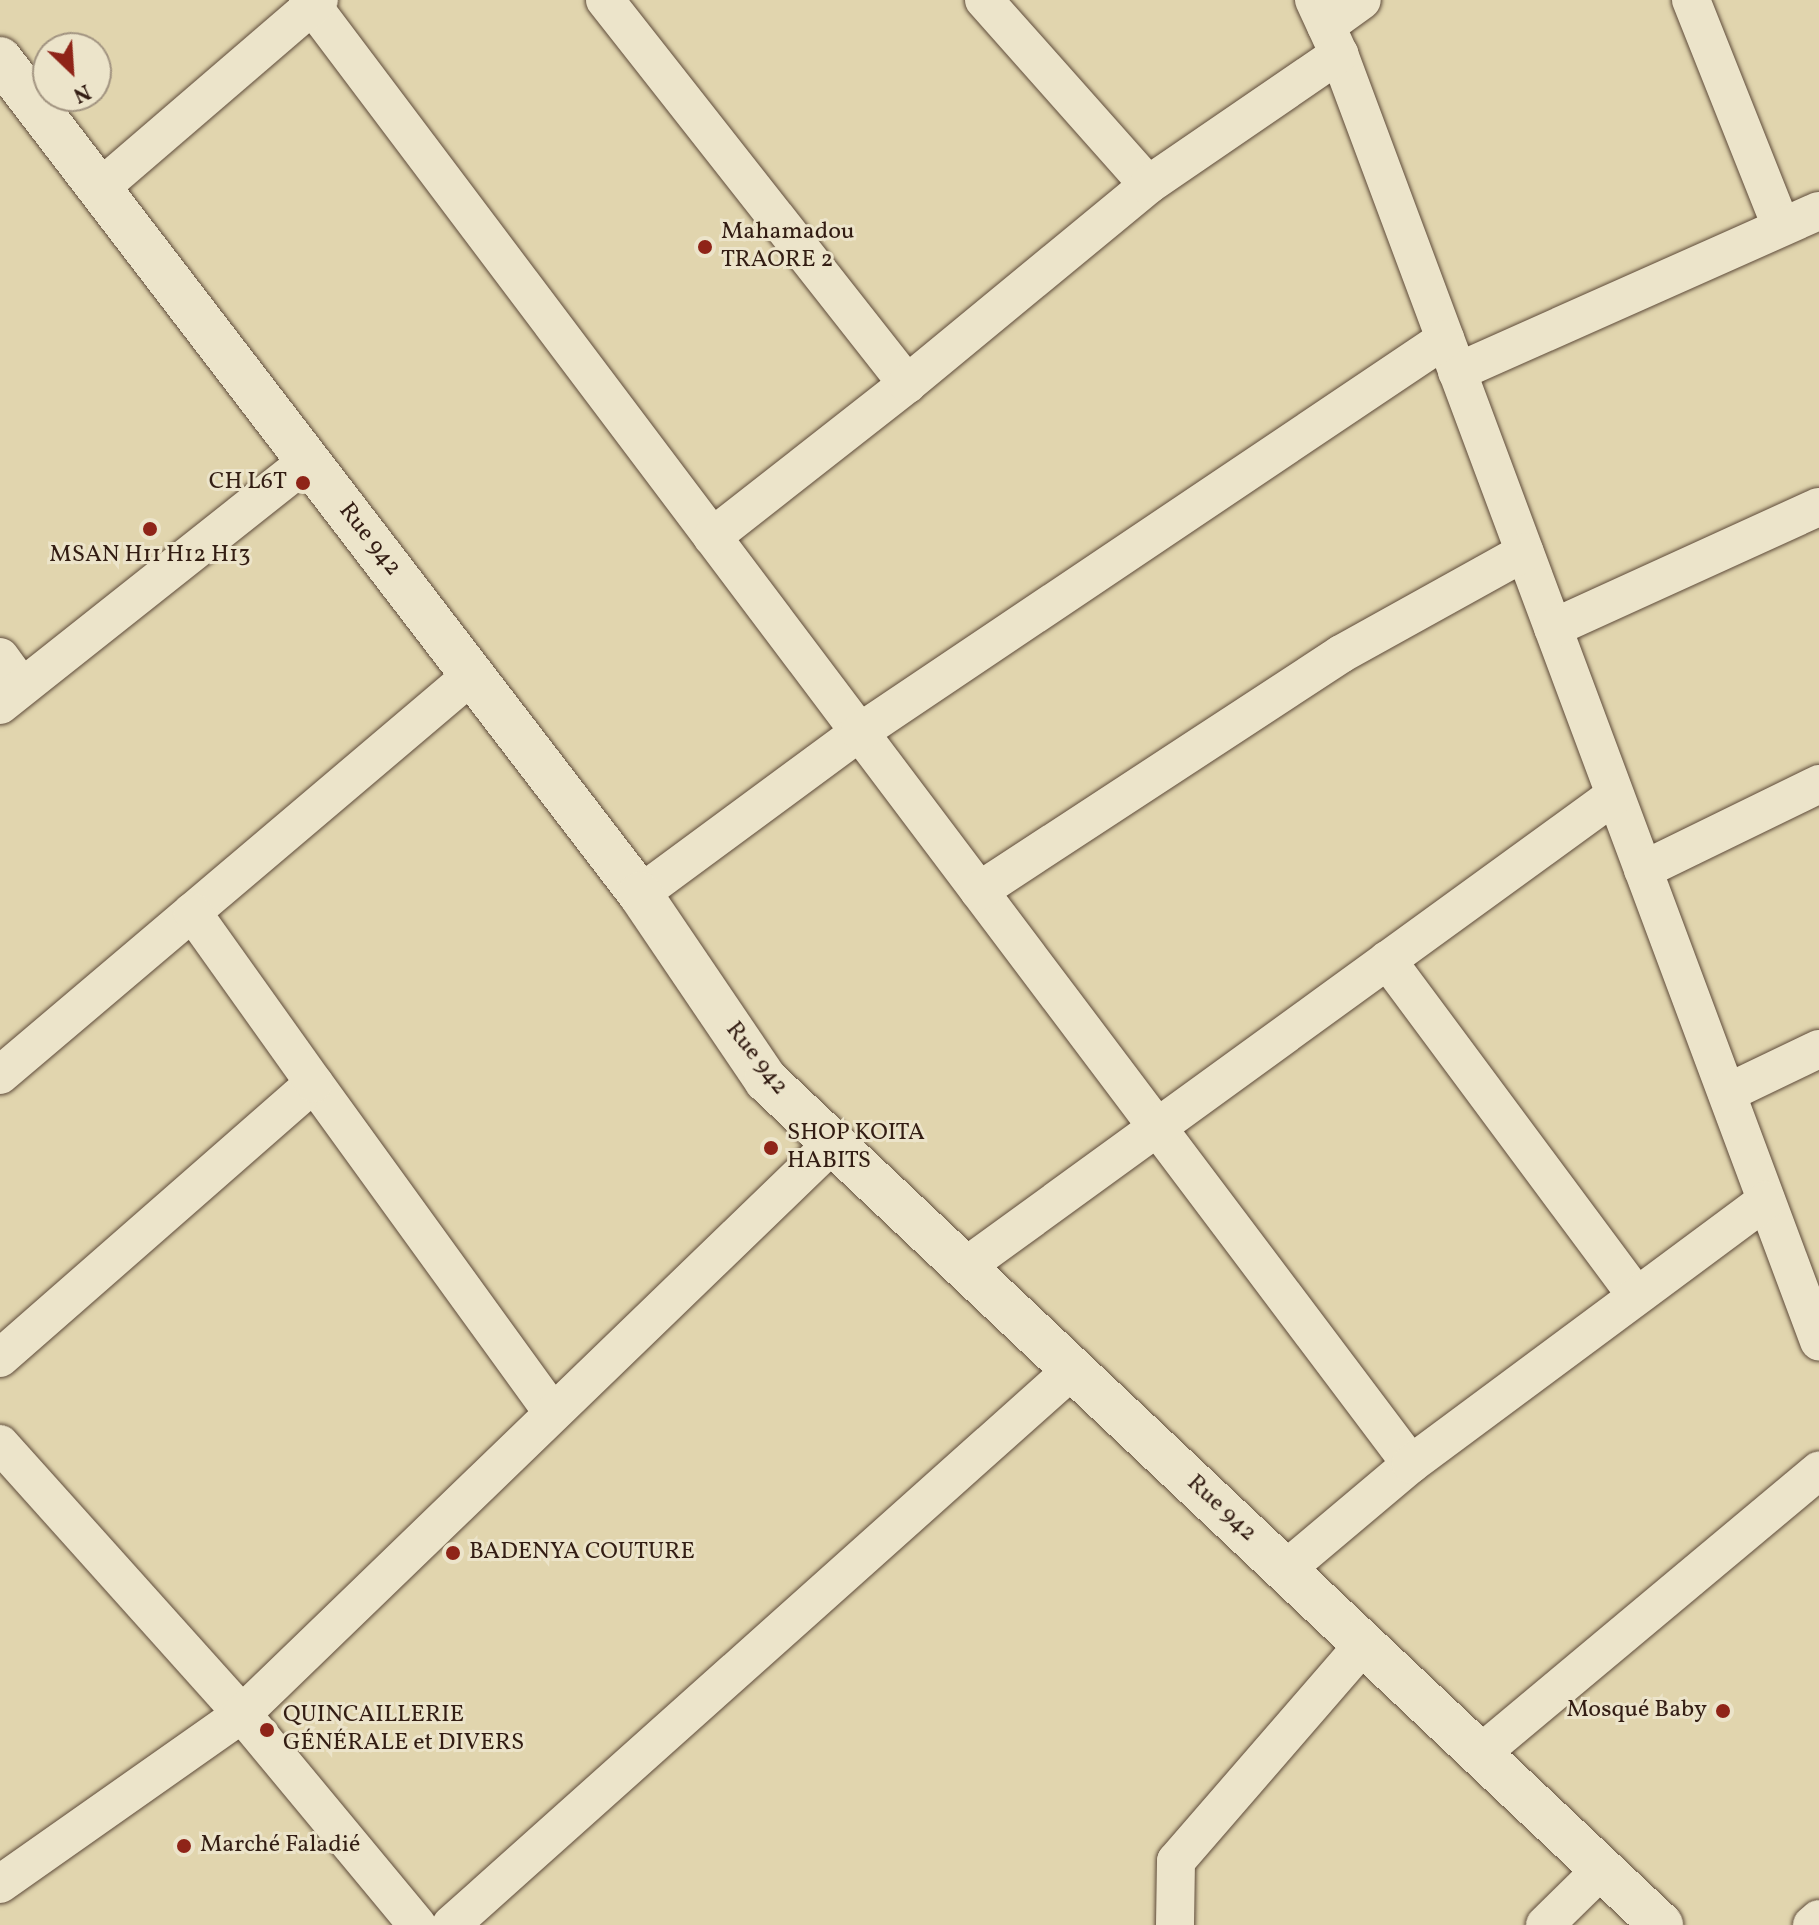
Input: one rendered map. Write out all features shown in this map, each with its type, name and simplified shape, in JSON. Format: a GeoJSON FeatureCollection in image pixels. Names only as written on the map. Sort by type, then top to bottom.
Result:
{"type":"FeatureCollection","features":[{"type":"Feature","properties":{"kind":"street"},"geometry":{"type":"LineString","coordinates":[[605,0],[907,384]]}},
{"type":"Feature","properties":{"kind":"street"},"geometry":{"type":"LineString","coordinates":[[984,0],[1148,185]]}},
{"type":"Feature","properties":{"kind":"street"},"geometry":{"type":"LineString","coordinates":[[712,537],[907,384],[1148,185],[1326,27],[1362,0]]}},
{"type":"Feature","properties":{"kind":"street"},"geometry":{"type":"LineString","coordinates":[[1691,0],[1781,226]]}},
{"type":"Feature","properties":{"kind":"street"},"geometry":{"type":"LineString","coordinates":[[99,189],[313,2],[1411,1464]]}},
{"type":"Feature","properties":{"kind":"street"},"geometry":{"type":"LineString","coordinates":[[1326,27],[1819,1341]]}},
{"type":"Feature","properties":{"kind":"street","name":"Rue 942"},"geometry":{"type":"LineString","coordinates":[[0,59],[640,894],[766,1080],[1661,1925]]}},
{"type":"Feature","properties":{"kind":"street"},"geometry":{"type":"LineString","coordinates":[[640,894],[860,732],[1451,356],[1819,211]]}},
{"type":"Feature","properties":{"kind":"street"},"geometry":{"type":"LineString","coordinates":[[0,657],[11,696],[308,461]]}},
{"type":"Feature","properties":{"kind":"street"},"geometry":{"type":"LineString","coordinates":[[1553,628],[1819,507]]}},
{"type":"Feature","properties":{"kind":"street"},"geometry":{"type":"LineString","coordinates":[[979,891],[1341,654],[1525,552]]}},
{"type":"Feature","properties":{"kind":"street"},"geometry":{"type":"LineString","coordinates":[[0,1075],[472,675]]}},
{"type":"Feature","properties":{"kind":"street"},"geometry":{"type":"LineString","coordinates":[[1643,870],[1819,784]]}},
{"type":"Feature","properties":{"kind":"street"},"geometry":{"type":"LineString","coordinates":[[965,1267],[1615,795]]}},
{"type":"Feature","properties":{"kind":"street"},"geometry":{"type":"LineString","coordinates":[[192,912],[553,1413]]}},
{"type":"Feature","properties":{"kind":"street"},"geometry":{"type":"LineString","coordinates":[[1387,960],[1636,1295]]}},
{"type":"Feature","properties":{"kind":"street"},"geometry":{"type":"LineString","coordinates":[[1727,1093],[1819,1049]]}},
{"type":"Feature","properties":{"kind":"street"},"geometry":{"type":"LineString","coordinates":[[0,1358],[314,1083]]}},
{"type":"Feature","properties":{"kind":"street"},"geometry":{"type":"LineString","coordinates":[[0,1884],[242,1714],[833,1143]]}},
{"type":"Feature","properties":{"kind":"street"},"geometry":{"type":"LineString","coordinates":[[1285,1570],[1411,1464],[1766,1200]]}},
{"type":"Feature","properties":{"kind":"street"},"geometry":{"type":"LineString","coordinates":[[451,1925],[1073,1369]]}},
{"type":"Feature","properties":{"kind":"street"},"geometry":{"type":"LineString","coordinates":[[0,1444],[242,1714],[417,1925]]}},
{"type":"Feature","properties":{"kind":"street"},"geometry":{"type":"LineString","coordinates":[[1480,1754],[1819,1471]]}},
{"type":"Feature","properties":{"kind":"street"},"geometry":{"type":"LineString","coordinates":[[1175,1925],[1176,1861],[1364,1644]]}},
{"type":"Feature","properties":{"kind":"street"},"geometry":{"type":"LineString","coordinates":[[1545,1925],[1602,1869]]}},
{"type":"Feature","properties":{"kind":"street"},"geometry":{"type":"LineString","coordinates":[[1812,1925],[1819,1919]]}},
{"type":"Feature","properties":{"kind":"place","name":"Mahamadou TRAORE 2"},"geometry":{"type":"Point","coordinates":[705,247]}},
{"type":"Feature","properties":{"kind":"place","name":"CH L6T"},"geometry":{"type":"Point","coordinates":[303,483]}},
{"type":"Feature","properties":{"kind":"place","name":"MSAN H11 H12 H13"},"geometry":{"type":"Point","coordinates":[150,529]}},
{"type":"Feature","properties":{"kind":"place","name":"SHOP KOITA HABITS"},"geometry":{"type":"Point","coordinates":[771,1148]}},
{"type":"Feature","properties":{"kind":"place","name":"BADENYA COUTURE"},"geometry":{"type":"Point","coordinates":[453,1553]}},
{"type":"Feature","properties":{"kind":"place","name":"Mosqué Baby"},"geometry":{"type":"Point","coordinates":[1723,1711]}},
{"type":"Feature","properties":{"kind":"place","name":"QUINCAILLERIE GÉNÉRALE et DIVERS"},"geometry":{"type":"Point","coordinates":[267,1730]}},
{"type":"Feature","properties":{"kind":"place","name":"Marché Faladié"},"geometry":{"type":"Point","coordinates":[184,1846]}}]}
